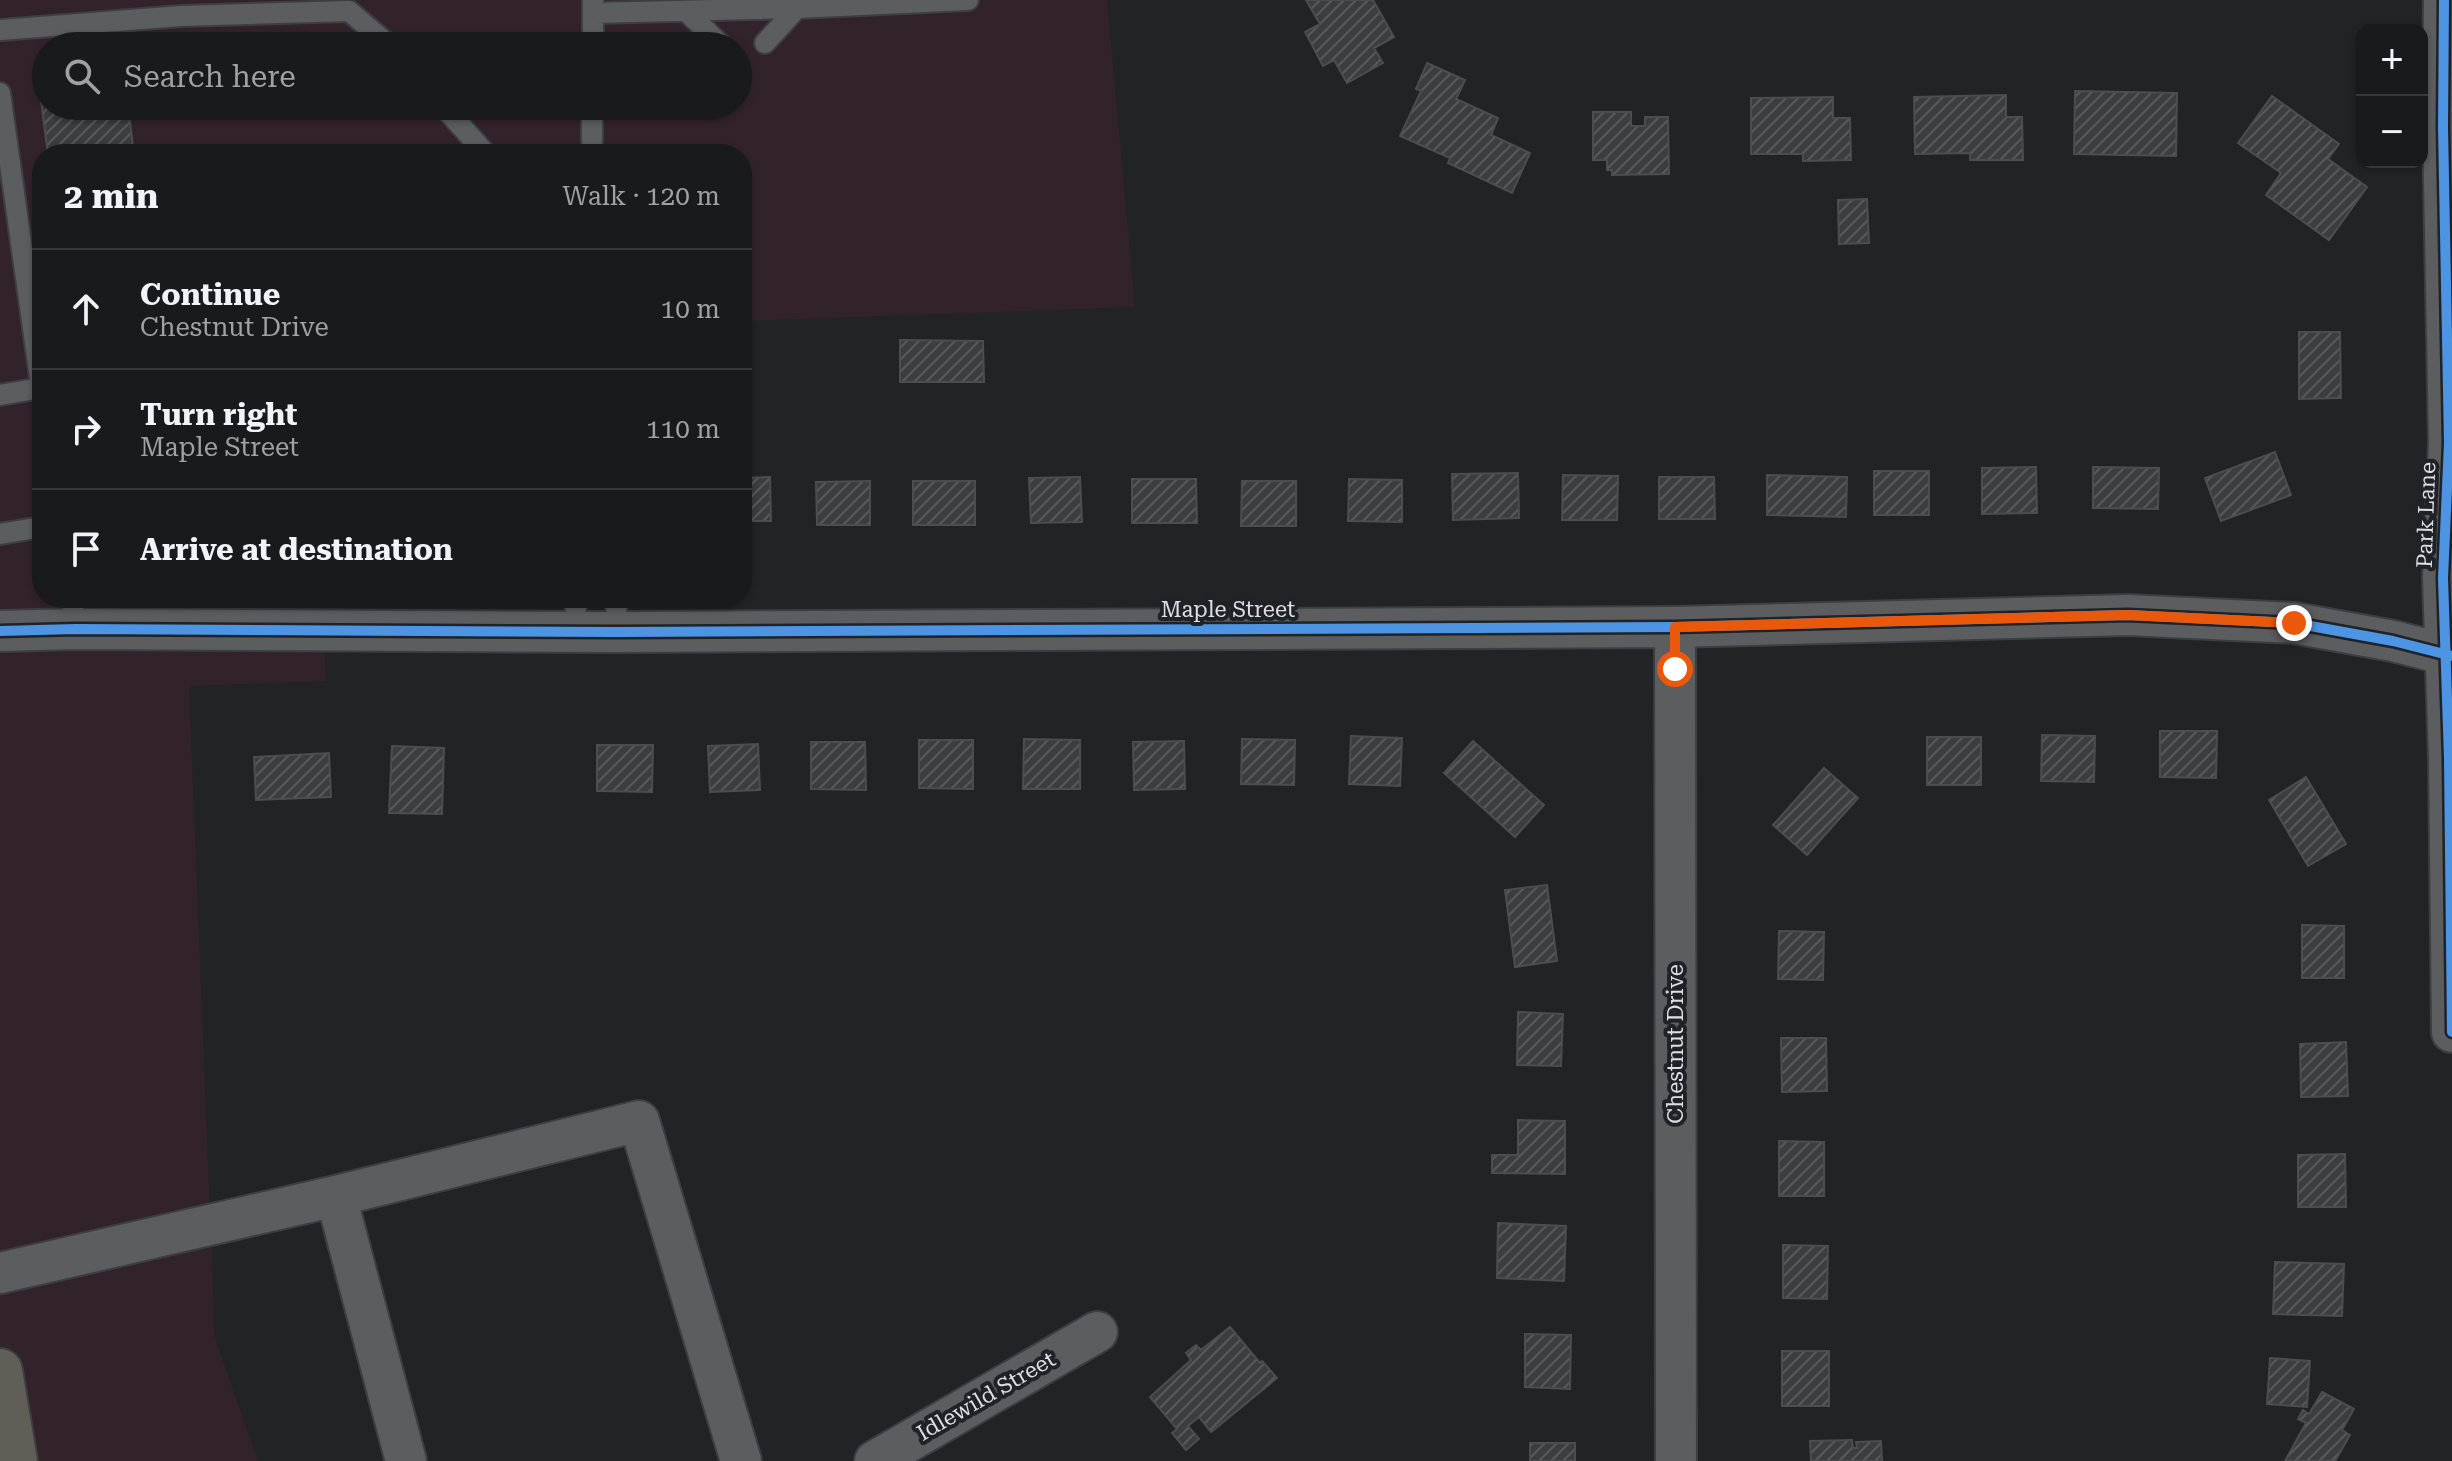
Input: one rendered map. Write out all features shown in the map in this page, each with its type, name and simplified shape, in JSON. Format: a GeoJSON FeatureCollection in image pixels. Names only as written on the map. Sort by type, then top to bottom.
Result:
{"type":"FeatureCollection","features":[{"type":"Feature","properties":{"kind":"highway"},"geometry":{"type":"LineString","coordinates":[[0,1371],[15,1461]]}},
{"type":"Feature","properties":{"kind":"street","name":"Park Lane"},"geometry":{"type":"LineString","coordinates":[[2444,0],[2443,127],[2449,443],[2443,578],[2449,655],[2452,1032]]}},
{"type":"Feature","properties":{"kind":"street","name":"Maple Street"},"geometry":{"type":"LineString","coordinates":[[0,631],[74,614],[616,615],[1675,627],[2128,615],[2294,623],[2449,655]]}},
{"type":"Feature","properties":{"kind":"street","name":"Chestnut Drive"},"geometry":{"type":"LineString","coordinates":[[1675,627],[1676,1461]]}},
{"type":"Feature","properties":{"kind":"street"},"geometry":{"type":"LineString","coordinates":[[0,1273],[336,1196],[639,1121],[741,1461]]}},
{"type":"Feature","properties":{"kind":"street"},"geometry":{"type":"LineString","coordinates":[[336,1196],[406,1461]]}},
{"type":"Feature","properties":{"kind":"street","name":"Idlewild Street"},"geometry":{"type":"LineString","coordinates":[[875,1461],[1097,1332]]}},
{"type":"Feature","properties":{"kind":"lane"},"geometry":{"type":"LineString","coordinates":[[593,32],[593,6],[686,11],[968,0]]}},
{"type":"Feature","properties":{"kind":"lane"},"geometry":{"type":"LineString","coordinates":[[765,43],[797,8]]}},
{"type":"Feature","properties":{"kind":"lane"},"geometry":{"type":"LineString","coordinates":[[0,30],[181,16],[349,11],[374,32]]}},
{"type":"Feature","properties":{"kind":"lane"},"geometry":{"type":"LineString","coordinates":[[686,11],[708,32]]}},
{"type":"Feature","properties":{"kind":"lane"},"geometry":{"type":"LineString","coordinates":[[0,91],[32,319]]}},
{"type":"Feature","properties":{"kind":"lane"},"geometry":{"type":"LineString","coordinates":[[456,120],[477,144]]}},
{"type":"Feature","properties":{"kind":"lane"},"geometry":{"type":"LineString","coordinates":[[592,120],[592,144]]}},
{"type":"Feature","properties":{"kind":"lane"},"geometry":{"type":"LineString","coordinates":[[0,395],[32,391]]}},
{"type":"Feature","properties":{"kind":"lane"},"geometry":{"type":"LineString","coordinates":[[0,534],[32,529]]}},
{"type":"Feature","properties":{"kind":"shaded area"},"geometry":{"type":"Polygon","coordinates":[[[0,0],[1107,0],[1135,307],[752,321],[752,144],[32,144],[32,608],[322,608],[326,681],[189,686],[215,1338],[258,1461],[0,1461],[0,0]]]}},
{"type":"Feature","properties":{"kind":"building"},"geometry":{"type":"Polygon","coordinates":[[[1306,0],[1373,0],[1394,37],[1374,48],[1383,63],[1347,83],[1334,60],[1323,66],[1305,32],[1320,24],[1306,0]]]}},
{"type":"Feature","properties":{"kind":"building"},"geometry":{"type":"Polygon","coordinates":[[[1427,63],[1465,80],[1456,99],[1498,118],[1491,135],[1530,153],[1512,193],[1448,163],[1450,158],[1400,136],[1421,91],[1416,89],[1427,63]]]}},
{"type":"Feature","properties":{"kind":"building"},"geometry":{"type":"Polygon","coordinates":[[[2075,91],[2177,93],[2176,156],[2074,154],[2075,91]]]}},
{"type":"Feature","properties":{"kind":"building"},"geometry":{"type":"Polygon","coordinates":[[[2006,95],[2006,117],[2022,117],[2023,160],[1970,160],[1970,153],[1915,154],[1914,97],[2006,95]]]}},
{"type":"Feature","properties":{"kind":"building"},"geometry":{"type":"Polygon","coordinates":[[[2272,96],[2339,144],[2328,159],[2367,187],[2329,240],[2266,195],[2281,173],[2238,143],[2272,96]]]}},
{"type":"Feature","properties":{"kind":"building"},"geometry":{"type":"Polygon","coordinates":[[[1833,97],[1833,118],[1850,118],[1851,160],[1803,161],[1803,154],[1751,154],[1751,98],[1833,97]]]}},
{"type":"Feature","properties":{"kind":"building"},"geometry":{"type":"Polygon","coordinates":[[[1593,112],[1631,112],[1631,126],[1645,126],[1645,117],[1668,117],[1669,174],[1612,175],[1612,170],[1607,170],[1607,160],[1593,160],[1593,112]]]}},
{"type":"Feature","properties":{"kind":"building"},"geometry":{"type":"Polygon","coordinates":[[[44,120],[130,120],[133,144],[47,144],[44,120]]]}},
{"type":"Feature","properties":{"kind":"building"},"geometry":{"type":"Polygon","coordinates":[[[1867,199],[1869,243],[1839,244],[1838,200],[1867,199]]]}},
{"type":"Feature","properties":{"kind":"building"},"geometry":{"type":"Polygon","coordinates":[[[2299,332],[2340,332],[2341,398],[2299,399],[2299,332]]]}},
{"type":"Feature","properties":{"kind":"building"},"geometry":{"type":"Polygon","coordinates":[[[900,340],[983,341],[984,382],[900,382],[900,340]]]}},
{"type":"Feature","properties":{"kind":"building"},"geometry":{"type":"Polygon","coordinates":[[[2275,452],[2291,495],[2221,521],[2205,478],[2275,452]]]}},
{"type":"Feature","properties":{"kind":"building"},"geometry":{"type":"Polygon","coordinates":[[[2036,467],[2037,513],[1982,514],[1982,468],[2036,467]]]}},
{"type":"Feature","properties":{"kind":"building"},"geometry":{"type":"Polygon","coordinates":[[[2093,467],[2159,468],[2158,509],[2093,508],[2093,467]]]}},
{"type":"Feature","properties":{"kind":"building"},"geometry":{"type":"Polygon","coordinates":[[[1874,471],[1929,471],[1929,515],[1874,515],[1874,471]]]}},
{"type":"Feature","properties":{"kind":"building"},"geometry":{"type":"Polygon","coordinates":[[[1518,473],[1519,518],[1453,520],[1452,474],[1518,473]]]}},
{"type":"Feature","properties":{"kind":"building"},"geometry":{"type":"Polygon","coordinates":[[[1563,475],[1618,476],[1617,520],[1562,520],[1563,475]]]}},
{"type":"Feature","properties":{"kind":"building"},"geometry":{"type":"Polygon","coordinates":[[[1767,475],[1847,477],[1846,517],[1767,515],[1767,475]]]}},
{"type":"Feature","properties":{"kind":"building"},"geometry":{"type":"Polygon","coordinates":[[[770,477],[771,521],[752,521],[752,478],[770,477]]]}},
{"type":"Feature","properties":{"kind":"building"},"geometry":{"type":"Polygon","coordinates":[[[1080,477],[1082,522],[1031,523],[1029,478],[1080,477]]]}},
{"type":"Feature","properties":{"kind":"building"},"geometry":{"type":"Polygon","coordinates":[[[1659,477],[1714,477],[1715,519],[1659,519],[1659,477]]]}},
{"type":"Feature","properties":{"kind":"building"},"geometry":{"type":"Polygon","coordinates":[[[1132,479],[1196,479],[1197,523],[1132,523],[1132,479]]]}},
{"type":"Feature","properties":{"kind":"building"},"geometry":{"type":"Polygon","coordinates":[[[1349,479],[1402,480],[1402,522],[1348,521],[1349,479]]]}},
{"type":"Feature","properties":{"kind":"building"},"geometry":{"type":"Polygon","coordinates":[[[870,481],[870,525],[817,525],[816,482],[870,481]]]}},
{"type":"Feature","properties":{"kind":"building"},"geometry":{"type":"Polygon","coordinates":[[[913,481],[975,481],[975,525],[913,525],[913,481]]]}},
{"type":"Feature","properties":{"kind":"building"},"geometry":{"type":"Polygon","coordinates":[[[1242,481],[1296,481],[1296,526],[1241,526],[1242,481]]]}},
{"type":"Feature","properties":{"kind":"building"},"geometry":{"type":"Polygon","coordinates":[[[2160,731],[2217,731],[2216,778],[2160,777],[2160,731]]]}},
{"type":"Feature","properties":{"kind":"building"},"geometry":{"type":"Polygon","coordinates":[[[2042,735],[2095,736],[2094,782],[2041,781],[2042,735]]]}},
{"type":"Feature","properties":{"kind":"building"},"geometry":{"type":"Polygon","coordinates":[[[1351,736],[1402,738],[1400,786],[1349,784],[1351,736]]]}},
{"type":"Feature","properties":{"kind":"building"},"geometry":{"type":"Polygon","coordinates":[[[1927,737],[1981,737],[1981,785],[1927,785],[1927,737]]]}},
{"type":"Feature","properties":{"kind":"building"},"geometry":{"type":"Polygon","coordinates":[[[1024,739],[1080,740],[1080,789],[1023,789],[1024,739]]]}},
{"type":"Feature","properties":{"kind":"building"},"geometry":{"type":"Polygon","coordinates":[[[1242,739],[1295,740],[1294,785],[1241,784],[1242,739]]]}},
{"type":"Feature","properties":{"kind":"building"},"geometry":{"type":"Polygon","coordinates":[[[919,740],[973,740],[973,789],[919,788],[919,740]]]}},
{"type":"Feature","properties":{"kind":"building"},"geometry":{"type":"Polygon","coordinates":[[[1184,741],[1185,789],[1134,790],[1133,742],[1184,741]]]}},
{"type":"Feature","properties":{"kind":"building"},"geometry":{"type":"Polygon","coordinates":[[[1473,741],[1544,805],[1515,837],[1444,773],[1473,741]]]}},
{"type":"Feature","properties":{"kind":"building"},"geometry":{"type":"Polygon","coordinates":[[[811,742],[865,742],[866,790],[811,789],[811,742]]]}},
{"type":"Feature","properties":{"kind":"building"},"geometry":{"type":"Polygon","coordinates":[[[758,744],[760,790],[710,792],[708,746],[758,744]]]}},
{"type":"Feature","properties":{"kind":"building"},"geometry":{"type":"Polygon","coordinates":[[[597,745],[653,745],[652,792],[597,791],[597,745]]]}},
{"type":"Feature","properties":{"kind":"building"},"geometry":{"type":"Polygon","coordinates":[[[392,746],[444,748],[442,814],[389,813],[392,746]]]}},
{"type":"Feature","properties":{"kind":"building"},"geometry":{"type":"Polygon","coordinates":[[[329,753],[331,797],[256,800],[254,757],[329,753]]]}},
{"type":"Feature","properties":{"kind":"building"},"geometry":{"type":"Polygon","coordinates":[[[1824,768],[1858,798],[1807,855],[1773,825],[1824,768]]]}},
{"type":"Feature","properties":{"kind":"building"},"geometry":{"type":"Polygon","coordinates":[[[2306,777],[2346,844],[2308,866],[2269,800],[2306,777]]]}},
{"type":"Feature","properties":{"kind":"building"},"geometry":{"type":"Polygon","coordinates":[[[1547,885],[1557,961],[1515,967],[1505,890],[1547,885]]]}},
{"type":"Feature","properties":{"kind":"building"},"geometry":{"type":"Polygon","coordinates":[[[2302,925],[2344,926],[2344,978],[2302,978],[2302,925]]]}},
{"type":"Feature","properties":{"kind":"building"},"geometry":{"type":"Polygon","coordinates":[[[1779,931],[1824,932],[1823,980],[1778,979],[1779,931]]]}},
{"type":"Feature","properties":{"kind":"building"},"geometry":{"type":"Polygon","coordinates":[[[1518,1012],[1563,1014],[1561,1066],[1517,1065],[1518,1012]]]}},
{"type":"Feature","properties":{"kind":"building"},"geometry":{"type":"Polygon","coordinates":[[[1781,1038],[1826,1038],[1827,1091],[1782,1092],[1781,1038]]]}},
{"type":"Feature","properties":{"kind":"building"},"geometry":{"type":"Polygon","coordinates":[[[2346,1042],[2348,1096],[2301,1097],[2300,1044],[2346,1042]]]}},
{"type":"Feature","properties":{"kind":"building"},"geometry":{"type":"Polygon","coordinates":[[[1518,1120],[1565,1121],[1565,1174],[1492,1173],[1492,1155],[1518,1155],[1518,1120]]]}},
{"type":"Feature","properties":{"kind":"building"},"geometry":{"type":"Polygon","coordinates":[[[1779,1141],[1824,1142],[1824,1196],[1779,1196],[1779,1141]]]}},
{"type":"Feature","properties":{"kind":"building"},"geometry":{"type":"Polygon","coordinates":[[[2345,1154],[2346,1207],[2298,1207],[2298,1155],[2345,1154]]]}},
{"type":"Feature","properties":{"kind":"building"},"geometry":{"type":"Polygon","coordinates":[[[1498,1223],[1566,1226],[1564,1281],[1497,1278],[1498,1223]]]}},
{"type":"Feature","properties":{"kind":"building"},"geometry":{"type":"Polygon","coordinates":[[[1783,1245],[1828,1246],[1827,1299],[1783,1298],[1783,1245]]]}},
{"type":"Feature","properties":{"kind":"building"},"geometry":{"type":"Polygon","coordinates":[[[2275,1262],[2344,1264],[2342,1316],[2273,1314],[2275,1262]]]}},
{"type":"Feature","properties":{"kind":"building"},"geometry":{"type":"Polygon","coordinates":[[[1230,1327],[1277,1378],[1211,1432],[1199,1417],[1188,1426],[1199,1439],[1186,1450],[1172,1433],[1177,1429],[1150,1397],[1191,1360],[1186,1353],[1196,1345],[1201,1350],[1230,1327]]]}},
{"type":"Feature","properties":{"kind":"building"},"geometry":{"type":"Polygon","coordinates":[[[1525,1334],[1571,1335],[1570,1389],[1525,1387],[1525,1334]]]}},
{"type":"Feature","properties":{"kind":"building"},"geometry":{"type":"Polygon","coordinates":[[[1782,1351],[1829,1351],[1829,1406],[1782,1406],[1782,1351]]]}},
{"type":"Feature","properties":{"kind":"building"},"geometry":{"type":"Polygon","coordinates":[[[2270,1358],[2310,1361],[2307,1407],[2267,1404],[2270,1358]]]}},
{"type":"Feature","properties":{"kind":"building"},"geometry":{"type":"Polygon","coordinates":[[[2322,1392],[2354,1409],[2342,1430],[2350,1435],[2335,1461],[2285,1461],[2306,1423],[2298,1419],[2303,1410],[2309,1414],[2322,1392]]]}},
{"type":"Feature","properties":{"kind":"building"},"geometry":{"type":"Polygon","coordinates":[[[1852,1440],[1853,1448],[1857,1448],[1856,1442],[1881,1441],[1882,1461],[1811,1461],[1810,1441],[1852,1440]]]}},
{"type":"Feature","properties":{"kind":"building"},"geometry":{"type":"Polygon","coordinates":[[[1530,1443],[1575,1443],[1575,1461],[1530,1461],[1530,1443]]]}},
{"type":"Feature","properties":{"kind":"cycle path"},"geometry":{"type":"LineString","coordinates":[[2444,0],[2443,127],[2449,443],[2443,578],[2449,759],[2452,1032]]}},
{"type":"Feature","properties":{"kind":"cycle path"},"geometry":{"type":"LineString","coordinates":[[0,631],[617,632],[1675,627],[2128,615],[2294,623],[2393,641],[2452,656]]}},
{"type":"Feature","properties":{"kind":"route"},"geometry":{"type":"LineString","coordinates":[[1675,669],[1675,627],[2128,615],[2294,623]]}}]}
